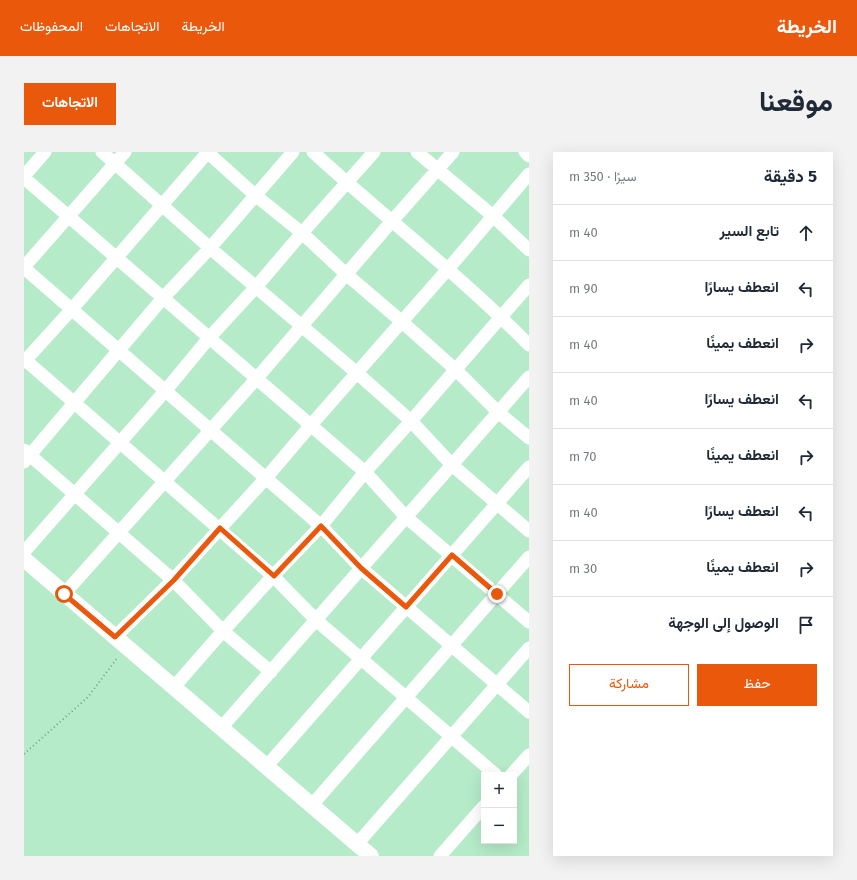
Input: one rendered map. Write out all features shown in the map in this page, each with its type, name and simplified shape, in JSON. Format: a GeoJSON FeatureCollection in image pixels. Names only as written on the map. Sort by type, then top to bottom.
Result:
{"type":"FeatureCollection","features":[{"type":"Feature","properties":{"kind":"street"},"geometry":{"type":"LineString","coordinates":[[45,152],[24,177],[365,472],[406,516],[529,622]]}},
{"type":"Feature","properties":{"kind":"street"},"geometry":{"type":"LineString","coordinates":[[102,152],[210,248],[357,373],[411,422],[452,465],[529,531]]}},
{"type":"Feature","properties":{"kind":"street"},"geometry":{"type":"LineString","coordinates":[[125,152],[24,267],[321,526],[361,568],[529,712]]}},
{"type":"Feature","properties":{"kind":"street"},"geometry":{"type":"LineString","coordinates":[[493,772],[316,620],[274,576],[220,528],[25,360],[72,309],[208,152],[256,195],[302,233],[346,274],[456,370],[498,412],[529,438]]}},
{"type":"Feature","properties":{"kind":"street"},"geometry":{"type":"LineString","coordinates":[[270,672],[223,631],[174,580],[75,494],[26,455],[75,402],[163,298],[210,248],[293,152]]}},
{"type":"Feature","properties":{"kind":"street"},"geometry":{"type":"LineString","coordinates":[[313,152],[346,183],[448,269],[501,317],[529,345]]}},
{"type":"Feature","properties":{"kind":"street"},"geometry":{"type":"LineString","coordinates":[[24,552],[166,390],[209,338],[256,287],[374,152]]}},
{"type":"Feature","properties":{"kind":"street"},"geometry":{"type":"LineString","coordinates":[[418,152],[493,216],[529,250]]}},
{"type":"Feature","properties":{"kind":"street"},"geometry":{"type":"LineString","coordinates":[[64,594],[257,378],[392,221],[454,152]]}},
{"type":"Feature","properties":{"kind":"street"},"geometry":{"type":"LineString","coordinates":[[525,152],[529,156]]}},
{"type":"Feature","properties":{"kind":"street"},"geometry":{"type":"LineString","coordinates":[[121,642],[174,580],[266,478],[529,174]]}},
{"type":"Feature","properties":{"kind":"street"},"geometry":{"type":"LineString","coordinates":[[174,687],[223,631],[321,526],[365,472],[411,422],[529,285]]}},
{"type":"Feature","properties":{"kind":"street"},"geometry":{"type":"LineString","coordinates":[[221,728],[529,377]]}},
{"type":"Feature","properties":{"kind":"street"},"geometry":{"type":"LineString","coordinates":[[266,766],[529,467]]}},
{"type":"Feature","properties":{"kind":"street"},"geometry":{"type":"LineString","coordinates":[[312,805],[529,558]]}},
{"type":"Feature","properties":{"kind":"street"},"geometry":{"type":"LineString","coordinates":[[24,559],[371,856]]}},
{"type":"Feature","properties":{"kind":"street"},"geometry":{"type":"LineString","coordinates":[[357,844],[529,648]]}},
{"type":"Feature","properties":{"kind":"street"},"geometry":{"type":"LineString","coordinates":[[514,772],[529,755]]}},
{"type":"Feature","properties":{"kind":"street"},"geometry":{"type":"LineString","coordinates":[[440,856],[482,808]]}},
{"type":"Feature","properties":{"kind":"path"},"geometry":{"type":"LineString","coordinates":[[24,754],[88,697],[121,642]]}},
{"type":"Feature","properties":{"kind":"route"},"geometry":{"type":"LineString","coordinates":[[64,594],[115,637],[174,580],[220,528],[274,576],[321,526],[361,568],[406,607],[452,555],[497,594]]}}]}
